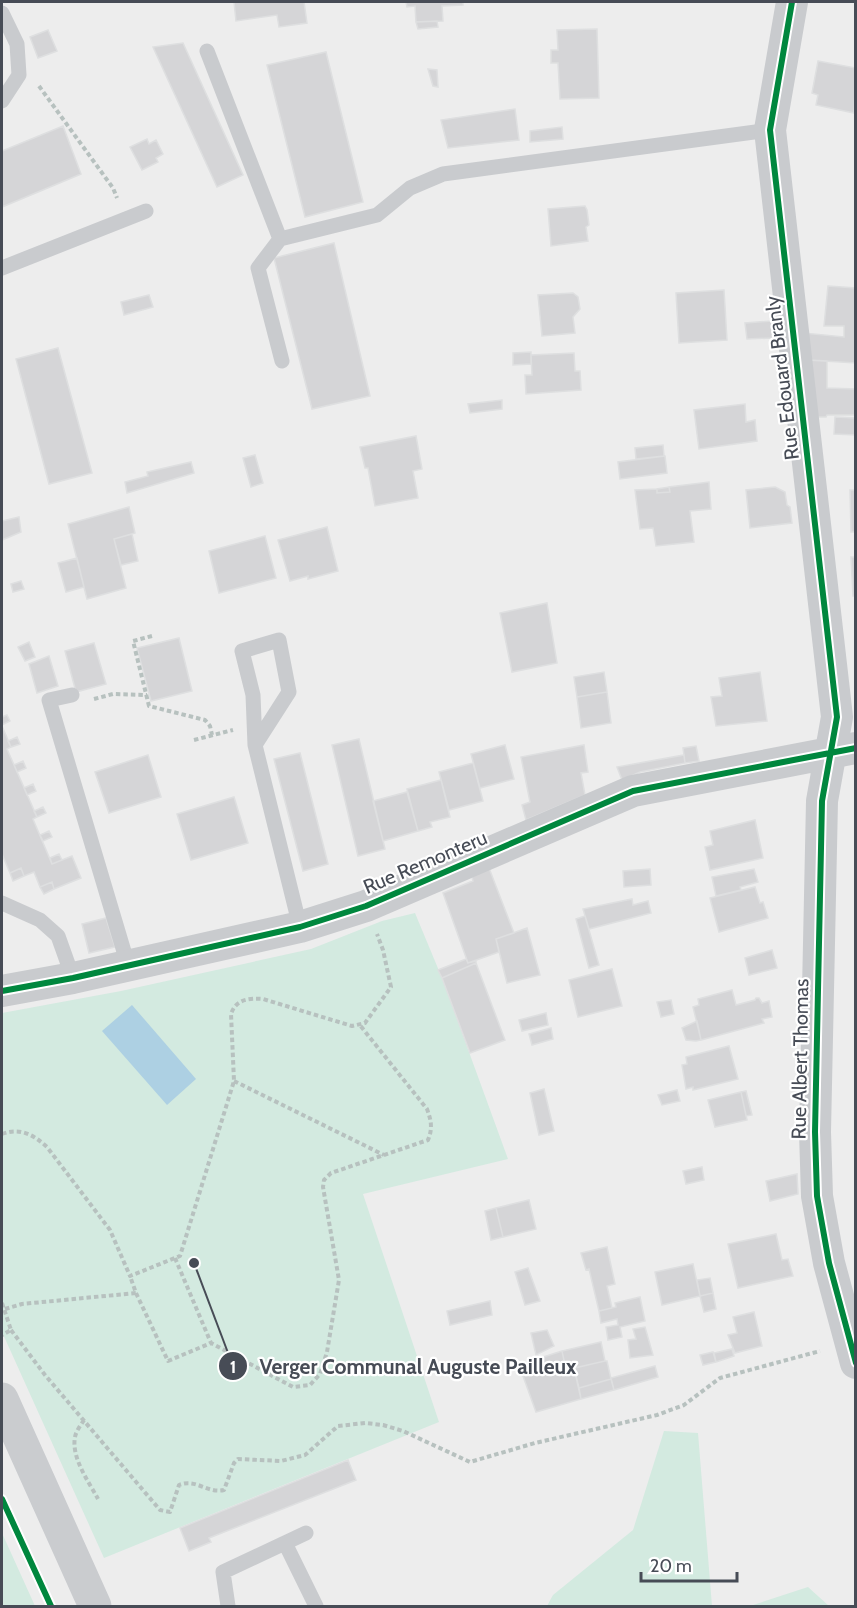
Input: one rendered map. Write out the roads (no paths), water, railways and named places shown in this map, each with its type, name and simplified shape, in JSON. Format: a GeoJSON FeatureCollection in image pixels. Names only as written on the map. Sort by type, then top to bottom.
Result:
{"type":"FeatureCollection","features":[{"type":"Feature","properties":{"kind":"street","name":"Rue Edouard Branly"},"geometry":{"type":"LineString","coordinates":[[792,2],[770,130],[837,717],[843,749]]}},
{"type":"Feature","properties":{"kind":"street","name":"Rue Remonteru"},"geometry":{"type":"LineString","coordinates":[[2,990],[73,978],[300,927],[366,906],[633,791],[843,749]]}},
{"type":"Feature","properties":{"kind":"street","name":"Rue Albert Thomas"},"geometry":{"type":"LineString","coordinates":[[843,749],[822,801],[814,1132],[817,1196],[829,1263],[853,1353]]}},
{"type":"Feature","properties":{"kind":"street"},"geometry":{"type":"LineString","coordinates":[[2,1399],[95,1606]]}},
{"type":"Feature","properties":{"kind":"lane"},"geometry":{"type":"LineString","coordinates":[[2,14],[17,44],[19,75],[2,101]]}},
{"type":"Feature","properties":{"kind":"lane"},"geometry":{"type":"LineString","coordinates":[[207,51],[280,239]]}},
{"type":"Feature","properties":{"kind":"lane"},"geometry":{"type":"LineString","coordinates":[[282,362],[258,268],[280,239],[377,215],[410,188],[443,174],[770,130]]}},
{"type":"Feature","properties":{"kind":"lane"},"geometry":{"type":"LineString","coordinates":[[2,268],[146,211]]}},
{"type":"Feature","properties":{"kind":"lane"},"geometry":{"type":"LineString","coordinates":[[255,737],[289,692],[279,640],[242,651],[253,694],[255,737],[300,927]]}},
{"type":"Feature","properties":{"kind":"lane"},"geometry":{"type":"LineString","coordinates":[[72,695],[49,700],[128,965]]}},
{"type":"Feature","properties":{"kind":"lane"},"geometry":{"type":"LineString","coordinates":[[2,903],[40,920],[58,936],[73,978]]}},
{"type":"Feature","properties":{"kind":"lane"},"geometry":{"type":"LineString","coordinates":[[228,1606],[223,1572],[306,1533]]}},
{"type":"Feature","properties":{"kind":"lane"},"geometry":{"type":"LineString","coordinates":[[285,1543],[316,1606]]}},
{"type":"Feature","properties":{"kind":"water"},"geometry":{"type":"Polygon","coordinates":[[[132,1005],[196,1079],[167,1105],[102,1031],[132,1005]]]}},
{"type":"Feature","properties":{"kind":"place","name":"Verger Communal Auguste Pailleux"},"geometry":{"type":"Point","coordinates":[194,1263]}}]}
